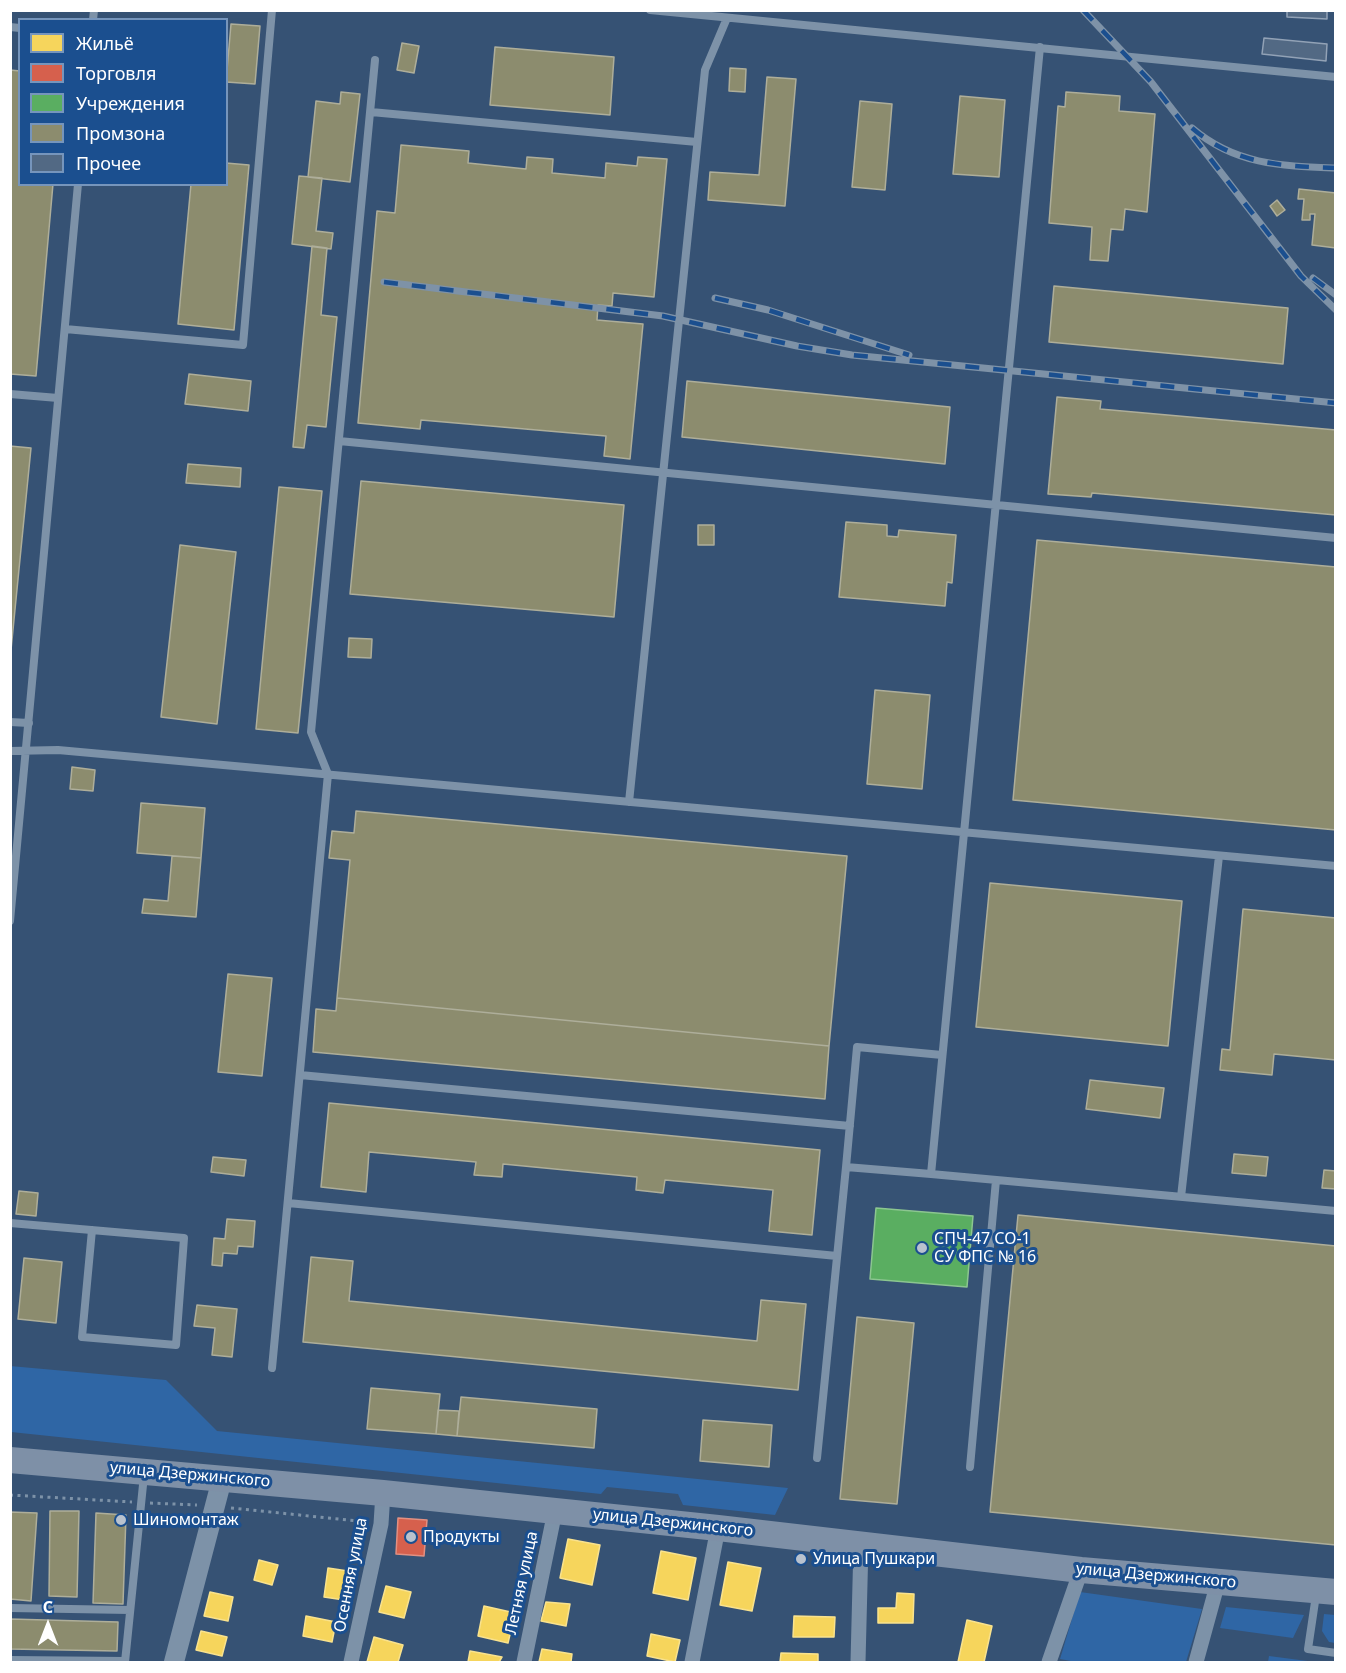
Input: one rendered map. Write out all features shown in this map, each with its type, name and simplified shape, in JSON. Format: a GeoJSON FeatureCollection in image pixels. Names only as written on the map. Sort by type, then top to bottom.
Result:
{"type":"FeatureCollection","features":[{"type":"Feature","properties":{"kind":"highway","name":"улица Дзержинского"},"geometry":{"type":"LineString","coordinates":[[10,1460],[555,1511],[1082,1570],[1326,1591]]}},
{"type":"Feature","properties":{"kind":"street"},"geometry":{"type":"LineString","coordinates":[[174,1662],[222,1479]]}},
{"type":"Feature","properties":{"kind":"street","name":"Осенняя улица"},"geometry":{"type":"LineString","coordinates":[[351,1662],[381,1524],[383,1494]]}},
{"type":"Feature","properties":{"kind":"street","name":"Летняя улица"},"geometry":{"type":"LineString","coordinates":[[524,1662],[555,1511]]}},
{"type":"Feature","properties":{"kind":"street"},"geometry":{"type":"LineString","coordinates":[[692,1662],[718,1528]]}},
{"type":"Feature","properties":{"kind":"street"},"geometry":{"type":"LineString","coordinates":[[858,1662],[861,1544]]}},
{"type":"Feature","properties":{"kind":"street"},"geometry":{"type":"LineString","coordinates":[[1049,1662],[1082,1570]]}},
{"type":"Feature","properties":{"kind":"street"},"geometry":{"type":"LineString","coordinates":[[1196,1662],[1218,1582]]}},
{"type":"Feature","properties":{"kind":"lane"},"geometry":{"type":"LineString","coordinates":[[65,328],[243,345],[272,10]]}},
{"type":"Feature","properties":{"kind":"lane"},"geometry":{"type":"LineString","coordinates":[[650,10],[1335,77]]}},
{"type":"Feature","properties":{"kind":"lane"},"geometry":{"type":"LineString","coordinates":[[628,802],[705,70],[727,18]]}},
{"type":"Feature","properties":{"kind":"lane"},"geometry":{"type":"LineString","coordinates":[[931,1174],[1040,47]]}},
{"type":"Feature","properties":{"kind":"lane"},"geometry":{"type":"LineString","coordinates":[[272,1368],[328,774],[311,732],[375,60]]}},
{"type":"Feature","properties":{"kind":"lane"},"geometry":{"type":"LineString","coordinates":[[371,112],[697,142]]}},
{"type":"Feature","properties":{"kind":"lane"},"geometry":{"type":"LineString","coordinates":[[10,921],[78,186]]}},
{"type":"Feature","properties":{"kind":"lane"},"geometry":{"type":"LineString","coordinates":[[10,394],[58,398]]}},
{"type":"Feature","properties":{"kind":"lane"},"geometry":{"type":"LineString","coordinates":[[339,441],[1335,538]]}},
{"type":"Feature","properties":{"kind":"lane"},"geometry":{"type":"LineString","coordinates":[[10,722],[29,723]]}},
{"type":"Feature","properties":{"kind":"lane"},"geometry":{"type":"LineString","coordinates":[[10,751],[26,753],[58,750],[1335,866]]}},
{"type":"Feature","properties":{"kind":"lane"},"geometry":{"type":"LineString","coordinates":[[1181,1197],[1219,856]]}},
{"type":"Feature","properties":{"kind":"lane"},"geometry":{"type":"LineString","coordinates":[[817,1458],[857,1047],[942,1055]]}},
{"type":"Feature","properties":{"kind":"lane"},"geometry":{"type":"LineString","coordinates":[[300,1075],[850,1126]]}},
{"type":"Feature","properties":{"kind":"lane"},"geometry":{"type":"LineString","coordinates":[[846,1167],[1335,1211]]}},
{"type":"Feature","properties":{"kind":"lane"},"geometry":{"type":"LineString","coordinates":[[970,1467],[996,1180]]}},
{"type":"Feature","properties":{"kind":"lane"},"geometry":{"type":"LineString","coordinates":[[288,1203],[837,1256]]}},
{"type":"Feature","properties":{"kind":"lane"},"geometry":{"type":"LineString","coordinates":[[10,1222],[184,1238],[176,1346],[82,1337],[92,1230]]}},
{"type":"Feature","properties":{"kind":"lane"},"geometry":{"type":"LineString","coordinates":[[10,1660],[125,1662],[144,1471]]}},
{"type":"Feature","properties":{"kind":"lane"},"geometry":{"type":"LineString","coordinates":[[1326,1591],[1308,1649],[1335,1653]]}},
{"type":"Feature","properties":{"kind":"lane"},"geometry":{"type":"LineString","coordinates":[[10,1608],[130,1611]]}},
{"type":"Feature","properties":{"kind":"path"},"geometry":{"type":"LineString","coordinates":[[10,1495],[215,1506],[381,1524]]}},
{"type":"Feature","properties":{"kind":"shaded area"},"geometry":{"type":"Polygon","coordinates":[[[10,1366],[166,1380],[217,1431],[788,1488],[775,1515],[683,1505],[678,1494],[607,1487],[601,1494],[11,1432],[10,1366]]]}},
{"type":"Feature","properties":{"kind":"shaded area"},"geometry":{"type":"Polygon","coordinates":[[[1080,1592],[1202,1609],[1186,1662],[1076,1662],[1060,1659],[1080,1592]]]}},
{"type":"Feature","properties":{"kind":"shaded area"},"geometry":{"type":"Polygon","coordinates":[[[1226,1607],[1304,1615],[1293,1638],[1220,1628],[1226,1607]]]}},
{"type":"Feature","properties":{"kind":"shaded area"},"geometry":{"type":"Polygon","coordinates":[[[1324,1614],[1335,1615],[1335,1643],[1329,1642],[1322,1631],[1324,1614]]]}},
{"type":"Feature","properties":{"kind":"shaded area"},"geometry":{"type":"Polygon","coordinates":[[[1269,1656],[1315,1662],[1268,1662],[1269,1656]]]}},
{"type":"Feature","properties":{"kind":"building: Жильё"},"geometry":{"type":"Polygon","coordinates":[[[568,1539],[600,1545],[592,1585],[560,1578],[568,1539]]]}},
{"type":"Feature","properties":{"kind":"building: Жильё"},"geometry":{"type":"Polygon","coordinates":[[[661,1551],[696,1558],[688,1600],[653,1593],[661,1551]]]}},
{"type":"Feature","properties":{"kind":"building: Жильё"},"geometry":{"type":"Polygon","coordinates":[[[259,1560],[278,1565],[272,1585],[254,1580],[259,1560]]]}},
{"type":"Feature","properties":{"kind":"building: Жильё"},"geometry":{"type":"Polygon","coordinates":[[[728,1562],[761,1568],[752,1611],[720,1605],[728,1562]]]}},
{"type":"Feature","properties":{"kind":"building: Жильё"},"geometry":{"type":"Polygon","coordinates":[[[328,1568],[348,1571],[344,1600],[324,1597],[328,1568]]]}},
{"type":"Feature","properties":{"kind":"building: Жильё"},"geometry":{"type":"Polygon","coordinates":[[[386,1586],[411,1592],[404,1618],[379,1612],[386,1586]]]}},
{"type":"Feature","properties":{"kind":"building: Жильё"},"geometry":{"type":"Polygon","coordinates":[[[210,1592],[233,1597],[228,1621],[204,1616],[210,1592]]]}},
{"type":"Feature","properties":{"kind":"building: Жильё"},"geometry":{"type":"Polygon","coordinates":[[[897,1593],[914,1594],[913,1623],[878,1623],[878,1608],[896,1608],[897,1593]]]}},
{"type":"Feature","properties":{"kind":"building: Жильё"},"geometry":{"type":"Polygon","coordinates":[[[546,1602],[570,1604],[566,1626],[541,1621],[546,1602]]]}},
{"type":"Feature","properties":{"kind":"building: Жильё"},"geometry":{"type":"Polygon","coordinates":[[[484,1606],[515,1613],[508,1643],[478,1636],[484,1606]]]}},
{"type":"Feature","properties":{"kind":"building: Жильё"},"geometry":{"type":"Polygon","coordinates":[[[306,1616],[336,1622],[332,1642],[303,1636],[306,1616]]]}},
{"type":"Feature","properties":{"kind":"building: Жильё"},"geometry":{"type":"Polygon","coordinates":[[[794,1616],[835,1617],[834,1637],[793,1637],[794,1616]]]}},
{"type":"Feature","properties":{"kind":"building: Жильё"},"geometry":{"type":"Polygon","coordinates":[[[967,1620],[992,1626],[984,1662],[958,1662],[967,1620]]]}},
{"type":"Feature","properties":{"kind":"building: Жильё"},"geometry":{"type":"Polygon","coordinates":[[[201,1631],[227,1637],[222,1656],[196,1650],[201,1631]]]}},
{"type":"Feature","properties":{"kind":"building: Жильё"},"geometry":{"type":"Polygon","coordinates":[[[651,1634],[680,1640],[675,1662],[647,1656],[651,1634]]]}},
{"type":"Feature","properties":{"kind":"building: Жильё"},"geometry":{"type":"Polygon","coordinates":[[[374,1637],[403,1645],[398,1662],[367,1662],[374,1637]]]}},
{"type":"Feature","properties":{"kind":"building: Жильё"},"geometry":{"type":"Polygon","coordinates":[[[542,1649],[572,1654],[571,1662],[539,1662],[542,1649]]]}},
{"type":"Feature","properties":{"kind":"building: Жильё"},"geometry":{"type":"Polygon","coordinates":[[[470,1651],[502,1657],[499,1662],[468,1662],[470,1651]]]}},
{"type":"Feature","properties":{"kind":"building: Жильё"},"geometry":{"type":"Polygon","coordinates":[[[781,1653],[818,1654],[818,1662],[780,1662],[781,1653]]]}},
{"type":"Feature","properties":{"kind":"building: Торговля","name":"Продукты"},"geometry":{"type":"Polygon","coordinates":[[[398,1518],[427,1520],[424,1556],[396,1554],[398,1518]]]}},
{"type":"Feature","properties":{"kind":"building: Учреждения","name":"СПЧ-47 СО-1 СУ ФПС № 16"},"geometry":{"type":"Polygon","coordinates":[[[876,1208],[973,1216],[967,1287],[870,1279],[876,1208]]]}},
{"type":"Feature","properties":{"kind":"building: Промзона"},"geometry":{"type":"Polygon","coordinates":[[[231,24],[260,26],[255,84],[228,82],[231,24]]]}},
{"type":"Feature","properties":{"kind":"building: Промзона"},"geometry":{"type":"Polygon","coordinates":[[[402,43],[419,46],[414,73],[397,70],[402,43]]]}},
{"type":"Feature","properties":{"kind":"building: Промзона"},"geometry":{"type":"Polygon","coordinates":[[[495,47],[614,57],[610,115],[490,105],[495,47]]]}},
{"type":"Feature","properties":{"kind":"building: Промзона"},"geometry":{"type":"Polygon","coordinates":[[[730,68],[746,69],[745,92],[729,91],[730,68]]]}},
{"type":"Feature","properties":{"kind":"building: Промзона"},"geometry":{"type":"Polygon","coordinates":[[[10,70],[18,71],[18,186],[53,186],[36,376],[10,374],[10,70]]]}},
{"type":"Feature","properties":{"kind":"building: Промзона"},"geometry":{"type":"Polygon","coordinates":[[[767,77],[796,79],[785,206],[708,200],[710,172],[759,175],[767,77]]]}},
{"type":"Feature","properties":{"kind":"building: Промзона"},"geometry":{"type":"Polygon","coordinates":[[[341,92],[360,94],[350,182],[308,177],[316,101],[340,104],[341,92]]]}},
{"type":"Feature","properties":{"kind":"building: Промзона"},"geometry":{"type":"Polygon","coordinates":[[[1066,92],[1120,96],[1119,111],[1155,114],[1147,212],[1125,209],[1123,230],[1111,229],[1108,261],[1090,260],[1092,227],[1049,223],[1058,106],[1065,107],[1066,92]]]}},
{"type":"Feature","properties":{"kind":"building: Промзона"},"geometry":{"type":"Polygon","coordinates":[[[960,96],[1005,100],[999,177],[953,174],[960,96]]]}},
{"type":"Feature","properties":{"kind":"building: Промзона"},"geometry":{"type":"Polygon","coordinates":[[[860,101],[892,104],[885,190],[852,187],[860,101]]]}},
{"type":"Feature","properties":{"kind":"building: Промзона"},"geometry":{"type":"Polygon","coordinates":[[[401,145],[469,151],[468,163],[526,169],[527,157],[553,159],[552,173],[605,178],[606,163],[637,166],[638,157],[667,159],[654,297],[613,293],[612,306],[598,305],[597,320],[643,324],[630,459],[604,456],[606,436],[421,420],[420,429],[358,423],[377,211],[395,213],[401,145]]]}},
{"type":"Feature","properties":{"kind":"building: Промзона"},"geometry":{"type":"Polygon","coordinates":[[[228,163],[249,165],[234,330],[178,324],[191,186],[228,186],[228,163]]]}},
{"type":"Feature","properties":{"kind":"building: Промзона"},"geometry":{"type":"Polygon","coordinates":[[[299,176],[322,178],[316,231],[333,233],[331,249],[292,244],[299,176]]]}},
{"type":"Feature","properties":{"kind":"building: Промзона"},"geometry":{"type":"Polygon","coordinates":[[[1299,189],[1336,193],[1336,248],[1312,245],[1315,214],[1310,214],[1310,220],[1302,220],[1304,199],[1298,199],[1299,189]]]}},
{"type":"Feature","properties":{"kind":"building: Промзона"},"geometry":{"type":"Polygon","coordinates":[[[1277,200],[1285,210],[1277,216],[1270,206],[1277,200]]]}},
{"type":"Feature","properties":{"kind":"building: Промзона"},"geometry":{"type":"Polygon","coordinates":[[[312,246],[327,248],[321,315],[337,317],[326,427],[307,425],[304,448],[293,447],[312,246]]]}},
{"type":"Feature","properties":{"kind":"building: Промзона"},"geometry":{"type":"Polygon","coordinates":[[[1054,286],[1288,308],[1283,364],[1049,342],[1054,286]]]}},
{"type":"Feature","properties":{"kind":"building: Промзона"},"geometry":{"type":"Polygon","coordinates":[[[189,374],[251,381],[248,411],[185,404],[189,374]]]}},
{"type":"Feature","properties":{"kind":"building: Промзона"},"geometry":{"type":"Polygon","coordinates":[[[687,381],[950,407],[945,464],[682,437],[687,381]]]}},
{"type":"Feature","properties":{"kind":"building: Промзона"},"geometry":{"type":"Polygon","coordinates":[[[1057,397],[1101,401],[1100,409],[1336,430],[1336,515],[1092,493],[1091,497],[1048,494],[1057,397]]]}},
{"type":"Feature","properties":{"kind":"building: Промзона"},"geometry":{"type":"Polygon","coordinates":[[[10,446],[31,448],[10,660],[10,446]]]}},
{"type":"Feature","properties":{"kind":"building: Промзона"},"geometry":{"type":"Polygon","coordinates":[[[188,464],[241,468],[240,487],[186,483],[188,464]]]}},
{"type":"Feature","properties":{"kind":"building: Промзона"},"geometry":{"type":"Polygon","coordinates":[[[361,481],[624,505],[614,617],[350,594],[361,481]]]}},
{"type":"Feature","properties":{"kind":"building: Промзона"},"geometry":{"type":"Polygon","coordinates":[[[279,487],[322,491],[298,733],[256,729],[279,487]]]}},
{"type":"Feature","properties":{"kind":"building: Промзона"},"geometry":{"type":"Polygon","coordinates":[[[846,522],[887,525],[887,536],[898,537],[899,530],[956,535],[952,583],[947,582],[945,606],[839,597],[846,522]]]}},
{"type":"Feature","properties":{"kind":"building: Промзона"},"geometry":{"type":"Polygon","coordinates":[[[698,525],[714,525],[714,545],[698,545],[698,525]]]}},
{"type":"Feature","properties":{"kind":"building: Промзона"},"geometry":{"type":"Polygon","coordinates":[[[1037,540],[1336,567],[1336,830],[1013,800],[1037,540]]]}},
{"type":"Feature","properties":{"kind":"building: Промзона"},"geometry":{"type":"Polygon","coordinates":[[[180,545],[236,552],[217,724],[161,717],[180,545]]]}},
{"type":"Feature","properties":{"kind":"building: Промзона"},"geometry":{"type":"Polygon","coordinates":[[[349,638],[372,639],[371,658],[348,657],[349,638]]]}},
{"type":"Feature","properties":{"kind":"building: Промзона"},"geometry":{"type":"Polygon","coordinates":[[[875,690],[930,695],[922,789],[867,784],[875,690]]]}},
{"type":"Feature","properties":{"kind":"building: Промзона"},"geometry":{"type":"Polygon","coordinates":[[[72,767],[95,770],[93,791],[70,789],[72,767]]]}},
{"type":"Feature","properties":{"kind":"building: Промзона"},"geometry":{"type":"Polygon","coordinates":[[[141,803],[205,808],[201,858],[137,853],[141,803]]]}},
{"type":"Feature","properties":{"kind":"building: Промзона"},"geometry":{"type":"Polygon","coordinates":[[[356,811],[847,856],[829,1046],[337,998],[350,860],[329,858],[332,831],[354,833],[356,811]]]}},
{"type":"Feature","properties":{"kind":"building: Промзона"},"geometry":{"type":"Polygon","coordinates":[[[172,856],[201,858],[196,917],[142,913],[144,899],[168,901],[172,856]]]}},
{"type":"Feature","properties":{"kind":"building: Промзона"},"geometry":{"type":"Polygon","coordinates":[[[990,883],[1182,901],[1168,1046],[976,1027],[990,883]]]}},
{"type":"Feature","properties":{"kind":"building: Промзона"},"geometry":{"type":"Polygon","coordinates":[[[1243,909],[1336,918],[1336,1060],[1274,1054],[1272,1075],[1220,1070],[1222,1049],[1230,1050],[1243,909]]]}},
{"type":"Feature","properties":{"kind":"building: Промзона"},"geometry":{"type":"Polygon","coordinates":[[[228,974],[272,978],[262,1076],[218,1072],[228,974]]]}},
{"type":"Feature","properties":{"kind":"building: Промзона"},"geometry":{"type":"Polygon","coordinates":[[[337,998],[829,1046],[825,1099],[313,1052],[316,1009],[336,1011],[337,998]]]}},
{"type":"Feature","properties":{"kind":"building: Промзона"},"geometry":{"type":"Polygon","coordinates":[[[1090,1080],[1164,1088],[1160,1118],[1086,1109],[1090,1080]]]}},
{"type":"Feature","properties":{"kind":"building: Промзона"},"geometry":{"type":"Polygon","coordinates":[[[329,1103],[820,1150],[812,1235],[769,1231],[773,1190],[665,1180],[663,1193],[636,1190],[637,1177],[503,1164],[502,1177],[474,1175],[476,1162],[369,1152],[366,1192],[321,1187],[329,1103]]]}},
{"type":"Feature","properties":{"kind":"building: Промзона"},"geometry":{"type":"Polygon","coordinates":[[[1234,1154],[1268,1157],[1266,1176],[1232,1173],[1234,1154]]]}},
{"type":"Feature","properties":{"kind":"building: Промзона"},"geometry":{"type":"Polygon","coordinates":[[[213,1157],[246,1160],[244,1176],[211,1172],[213,1157]]]}},
{"type":"Feature","properties":{"kind":"building: Промзона"},"geometry":{"type":"Polygon","coordinates":[[[1324,1170],[1336,1171],[1336,1189],[1322,1188],[1324,1170]]]}},
{"type":"Feature","properties":{"kind":"building: Промзона"},"geometry":{"type":"Polygon","coordinates":[[[19,1191],[38,1193],[36,1216],[16,1214],[19,1191]]]}},
{"type":"Feature","properties":{"kind":"building: Промзона"},"geometry":{"type":"Polygon","coordinates":[[[1018,1215],[1336,1246],[1336,1545],[990,1512],[1018,1215]]]}},
{"type":"Feature","properties":{"kind":"building: Промзона"},"geometry":{"type":"Polygon","coordinates":[[[227,1219],[255,1221],[253,1247],[238,1246],[237,1254],[223,1253],[222,1266],[212,1265],[214,1238],[225,1239],[227,1219]]]}},
{"type":"Feature","properties":{"kind":"building: Промзона"},"geometry":{"type":"Polygon","coordinates":[[[311,1257],[353,1261],[349,1301],[757,1341],[761,1300],[806,1304],[798,1390],[303,1342],[311,1257]]]}},
{"type":"Feature","properties":{"kind":"building: Промзона"},"geometry":{"type":"Polygon","coordinates":[[[24,1258],[62,1262],[56,1323],[18,1319],[24,1258]]]}},
{"type":"Feature","properties":{"kind":"building: Промзона"},"geometry":{"type":"Polygon","coordinates":[[[197,1305],[237,1309],[232,1357],[212,1355],[215,1328],[194,1326],[197,1305]]]}},
{"type":"Feature","properties":{"kind":"building: Промзона"},"geometry":{"type":"Polygon","coordinates":[[[857,1317],[914,1323],[897,1504],[840,1499],[857,1317]]]}},
{"type":"Feature","properties":{"kind":"building: Промзона"},"geometry":{"type":"Polygon","coordinates":[[[371,1388],[440,1394],[436,1434],[367,1429],[371,1388]]]}},
{"type":"Feature","properties":{"kind":"building: Промзона"},"geometry":{"type":"Polygon","coordinates":[[[461,1397],[597,1409],[594,1448],[457,1436],[461,1397]]]}},
{"type":"Feature","properties":{"kind":"building: Промзона"},"geometry":{"type":"Polygon","coordinates":[[[438,1410],[459,1411],[457,1436],[436,1434],[438,1410]]]}},
{"type":"Feature","properties":{"kind":"building: Промзона"},"geometry":{"type":"Polygon","coordinates":[[[703,1420],[772,1425],[769,1467],[700,1461],[703,1420]]]}},
{"type":"Feature","properties":{"kind":"building: Промзона"},"geometry":{"type":"Polygon","coordinates":[[[50,1511],[79,1511],[77,1597],[49,1596],[50,1511]]]}},
{"type":"Feature","properties":{"kind":"building: Промзона"},"geometry":{"type":"Polygon","coordinates":[[[10,1512],[37,1513],[31,1601],[10,1599],[10,1512]]]}},
{"type":"Feature","properties":{"kind":"building: Промзона"},"geometry":{"type":"Polygon","coordinates":[[[96,1513],[126,1515],[123,1604],[93,1603],[96,1513]]]}},
{"type":"Feature","properties":{"kind":"building: Промзона"},"geometry":{"type":"Polygon","coordinates":[[[10,1619],[118,1622],[117,1651],[10,1649],[10,1619]]]}},
{"type":"Feature","properties":{"kind":"building: Прочее"},"geometry":{"type":"Polygon","coordinates":[[[1287,10],[1327,10],[1327,19],[1287,17],[1287,10]]]}},
{"type":"Feature","properties":{"kind":"building: Прочее"},"geometry":{"type":"Polygon","coordinates":[[[1264,38],[1327,44],[1326,61],[1262,54],[1264,38]]]}},
{"type":"Feature","properties":{"kind":"railway"},"geometry":{"type":"LineString","coordinates":[[1083,10],[1151,82],[1301,276],[1336,310]]}},
{"type":"Feature","properties":{"kind":"railway"},"geometry":{"type":"LineString","coordinates":[[1192,128],[1225,150],[1242,156],[1278,164],[1336,168]]}},
{"type":"Feature","properties":{"kind":"railway"},"geometry":{"type":"LineString","coordinates":[[1313,278],[1336,295]]}},
{"type":"Feature","properties":{"kind":"railway"},"geometry":{"type":"LineString","coordinates":[[384,282],[663,316],[797,346],[852,355],[1336,403]]}},
{"type":"Feature","properties":{"kind":"railway"},"geometry":{"type":"LineString","coordinates":[[715,298],[768,310],[909,355]]}},
{"type":"Feature","properties":{"kind":"place","name":"СПЧ-47 СО-1 СУ ФПС № 16"},"geometry":{"type":"Point","coordinates":[922,1248]}},
{"type":"Feature","properties":{"kind":"place","name":"Шиномонтаж"},"geometry":{"type":"Point","coordinates":[121,1520]}},
{"type":"Feature","properties":{"kind":"place","name":"Продукты"},"geometry":{"type":"Point","coordinates":[411,1537]}},
{"type":"Feature","properties":{"kind":"place","name":"Улица Пушкари"},"geometry":{"type":"Point","coordinates":[801,1559]}}]}
